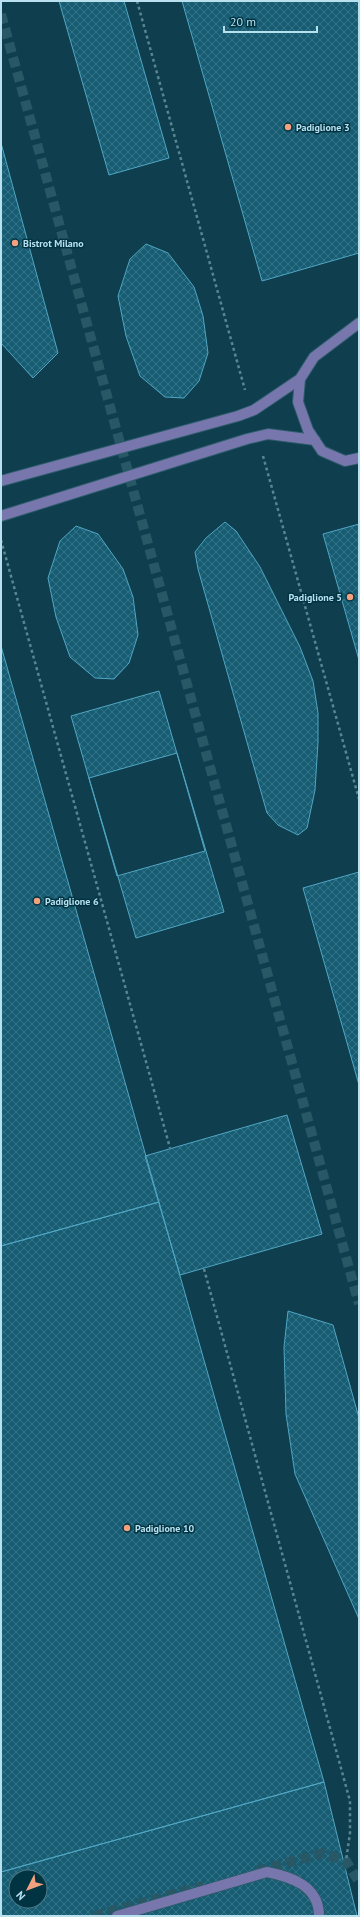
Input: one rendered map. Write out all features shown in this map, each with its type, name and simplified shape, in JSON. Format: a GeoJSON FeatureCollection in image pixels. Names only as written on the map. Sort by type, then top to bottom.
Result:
{"type":"FeatureCollection","features":[{"type":"Feature","properties":{"kind":"lane"},"geometry":{"type":"LineString","coordinates":[[1,481],[238,416],[254,410],[300,379],[314,357],[359,323]]}},
{"type":"Feature","properties":{"kind":"lane"},"geometry":{"type":"LineString","coordinates":[[300,379],[298,402],[308,430],[322,451],[345,461],[359,458]]}},
{"type":"Feature","properties":{"kind":"lane"},"geometry":{"type":"LineString","coordinates":[[1,516],[246,439],[268,434],[315,440]]}},
{"type":"Feature","properties":{"kind":"lane"},"geometry":{"type":"LineString","coordinates":[[123,1915],[267,1872],[287,1876],[300,1882],[315,1897],[319,1916]]}},
{"type":"Feature","properties":{"kind":"path"},"geometry":{"type":"LineString","coordinates":[[1,540],[170,1148]]}},
{"type":"Feature","properties":{"kind":"path"},"geometry":{"type":"LineString","coordinates":[[204,1269],[350,1801],[350,1833],[346,1861]]}},
{"type":"Feature","properties":{"kind":"building"},"geometry":{"type":"Polygon","coordinates":[[[59,1],[124,1],[169,158],[109,175],[59,1]]]}},
{"type":"Feature","properties":{"kind":"building","name":"Padiglione 3"},"geometry":{"type":"Polygon","coordinates":[[[182,1],[359,1],[359,253],[262,281],[182,1]]]}},
{"type":"Feature","properties":{"kind":"building","name":"Bistrot Milano"},"geometry":{"type":"Polygon","coordinates":[[[1,143],[58,353],[33,378],[1,343],[1,143]]]}},
{"type":"Feature","properties":{"kind":"building"},"geometry":{"type":"Polygon","coordinates":[[[146,244],[168,253],[194,287],[203,316],[208,353],[199,381],[184,398],[165,397],[140,376],[126,336],[118,296],[130,259],[146,244]]]}},
{"type":"Feature","properties":{"kind":"building"},"geometry":{"type":"Polygon","coordinates":[[[225,522],[236,531],[260,567],[300,647],[313,681],[318,713],[315,790],[307,828],[298,835],[278,825],[267,813],[198,569],[195,552],[206,538],[225,522]]]}},
{"type":"Feature","properties":{"kind":"building","name":"Padiglione 5"},"geometry":{"type":"Polygon","coordinates":[[[359,524],[359,660],[323,534],[359,524]]]}},
{"type":"Feature","properties":{"kind":"building"},"geometry":{"type":"Polygon","coordinates":[[[76,526],[98,534],[123,569],[133,597],[138,635],[129,663],[114,679],[95,678],[70,657],[56,617],[48,578],[60,541],[76,526]]]}},
{"type":"Feature","properties":{"kind":"building","name":"Padiglione 6"},"geometry":{"type":"Polygon","coordinates":[[[1,646],[159,1202],[1,1246],[1,646]]]}},
{"type":"Feature","properties":{"kind":"building"},"geometry":{"type":"Polygon","coordinates":[[[159,691],[205,851],[117,876],[71,716],[159,691]]]}},
{"type":"Feature","properties":{"kind":"building"},"geometry":{"type":"Polygon","coordinates":[[[177,753],[224,912],[136,938],[89,778],[177,753]]]}},
{"type":"Feature","properties":{"kind":"building"},"geometry":{"type":"Polygon","coordinates":[[[359,872],[359,1085],[303,888],[359,872]]]}},
{"type":"Feature","properties":{"kind":"building"},"geometry":{"type":"Polygon","coordinates":[[[287,1115],[322,1234],[180,1275],[145,1156],[287,1115]]]}},
{"type":"Feature","properties":{"kind":"building","name":"Padiglione 10"},"geometry":{"type":"Polygon","coordinates":[[[159,1202],[324,1782],[1,1872],[1,1246],[159,1202]]]}},
{"type":"Feature","properties":{"kind":"building"},"geometry":{"type":"Polygon","coordinates":[[[288,1311],[333,1325],[359,1418],[359,1619],[295,1474],[286,1414],[284,1347],[288,1311]]]}},
{"type":"Feature","properties":{"kind":"building"},"geometry":{"type":"Polygon","coordinates":[[[324,1782],[357,1916],[1,1916],[1,1872],[8,1870],[8,1909],[48,1909],[48,1869],[12,1869],[324,1782]]]}},
{"type":"Feature","properties":{"kind":"tunnel"},"geometry":{"type":"LineString","coordinates":[[1,14],[359,1304]]}},
{"type":"Feature","properties":{"kind":"tunnel"},"geometry":{"type":"LineString","coordinates":[[257,1871],[323,1853],[346,1861],[359,1882]]}},
{"type":"Feature","properties":{"kind":"tunnel"},"geometry":{"type":"LineString","coordinates":[[94,1916],[204,1886]]}},
{"type":"Feature","properties":{"kind":"place","name":"Padiglione 3"},"geometry":{"type":"Point","coordinates":[288,127]}},
{"type":"Feature","properties":{"kind":"place","name":"Bistrot Milano"},"geometry":{"type":"Point","coordinates":[15,243]}},
{"type":"Feature","properties":{"kind":"place","name":"Padiglione 5"},"geometry":{"type":"Point","coordinates":[350,597]}},
{"type":"Feature","properties":{"kind":"place","name":"Padiglione 6"},"geometry":{"type":"Point","coordinates":[37,901]}},
{"type":"Feature","properties":{"kind":"place","name":"Padiglione 10"},"geometry":{"type":"Point","coordinates":[127,1528]}}]}
